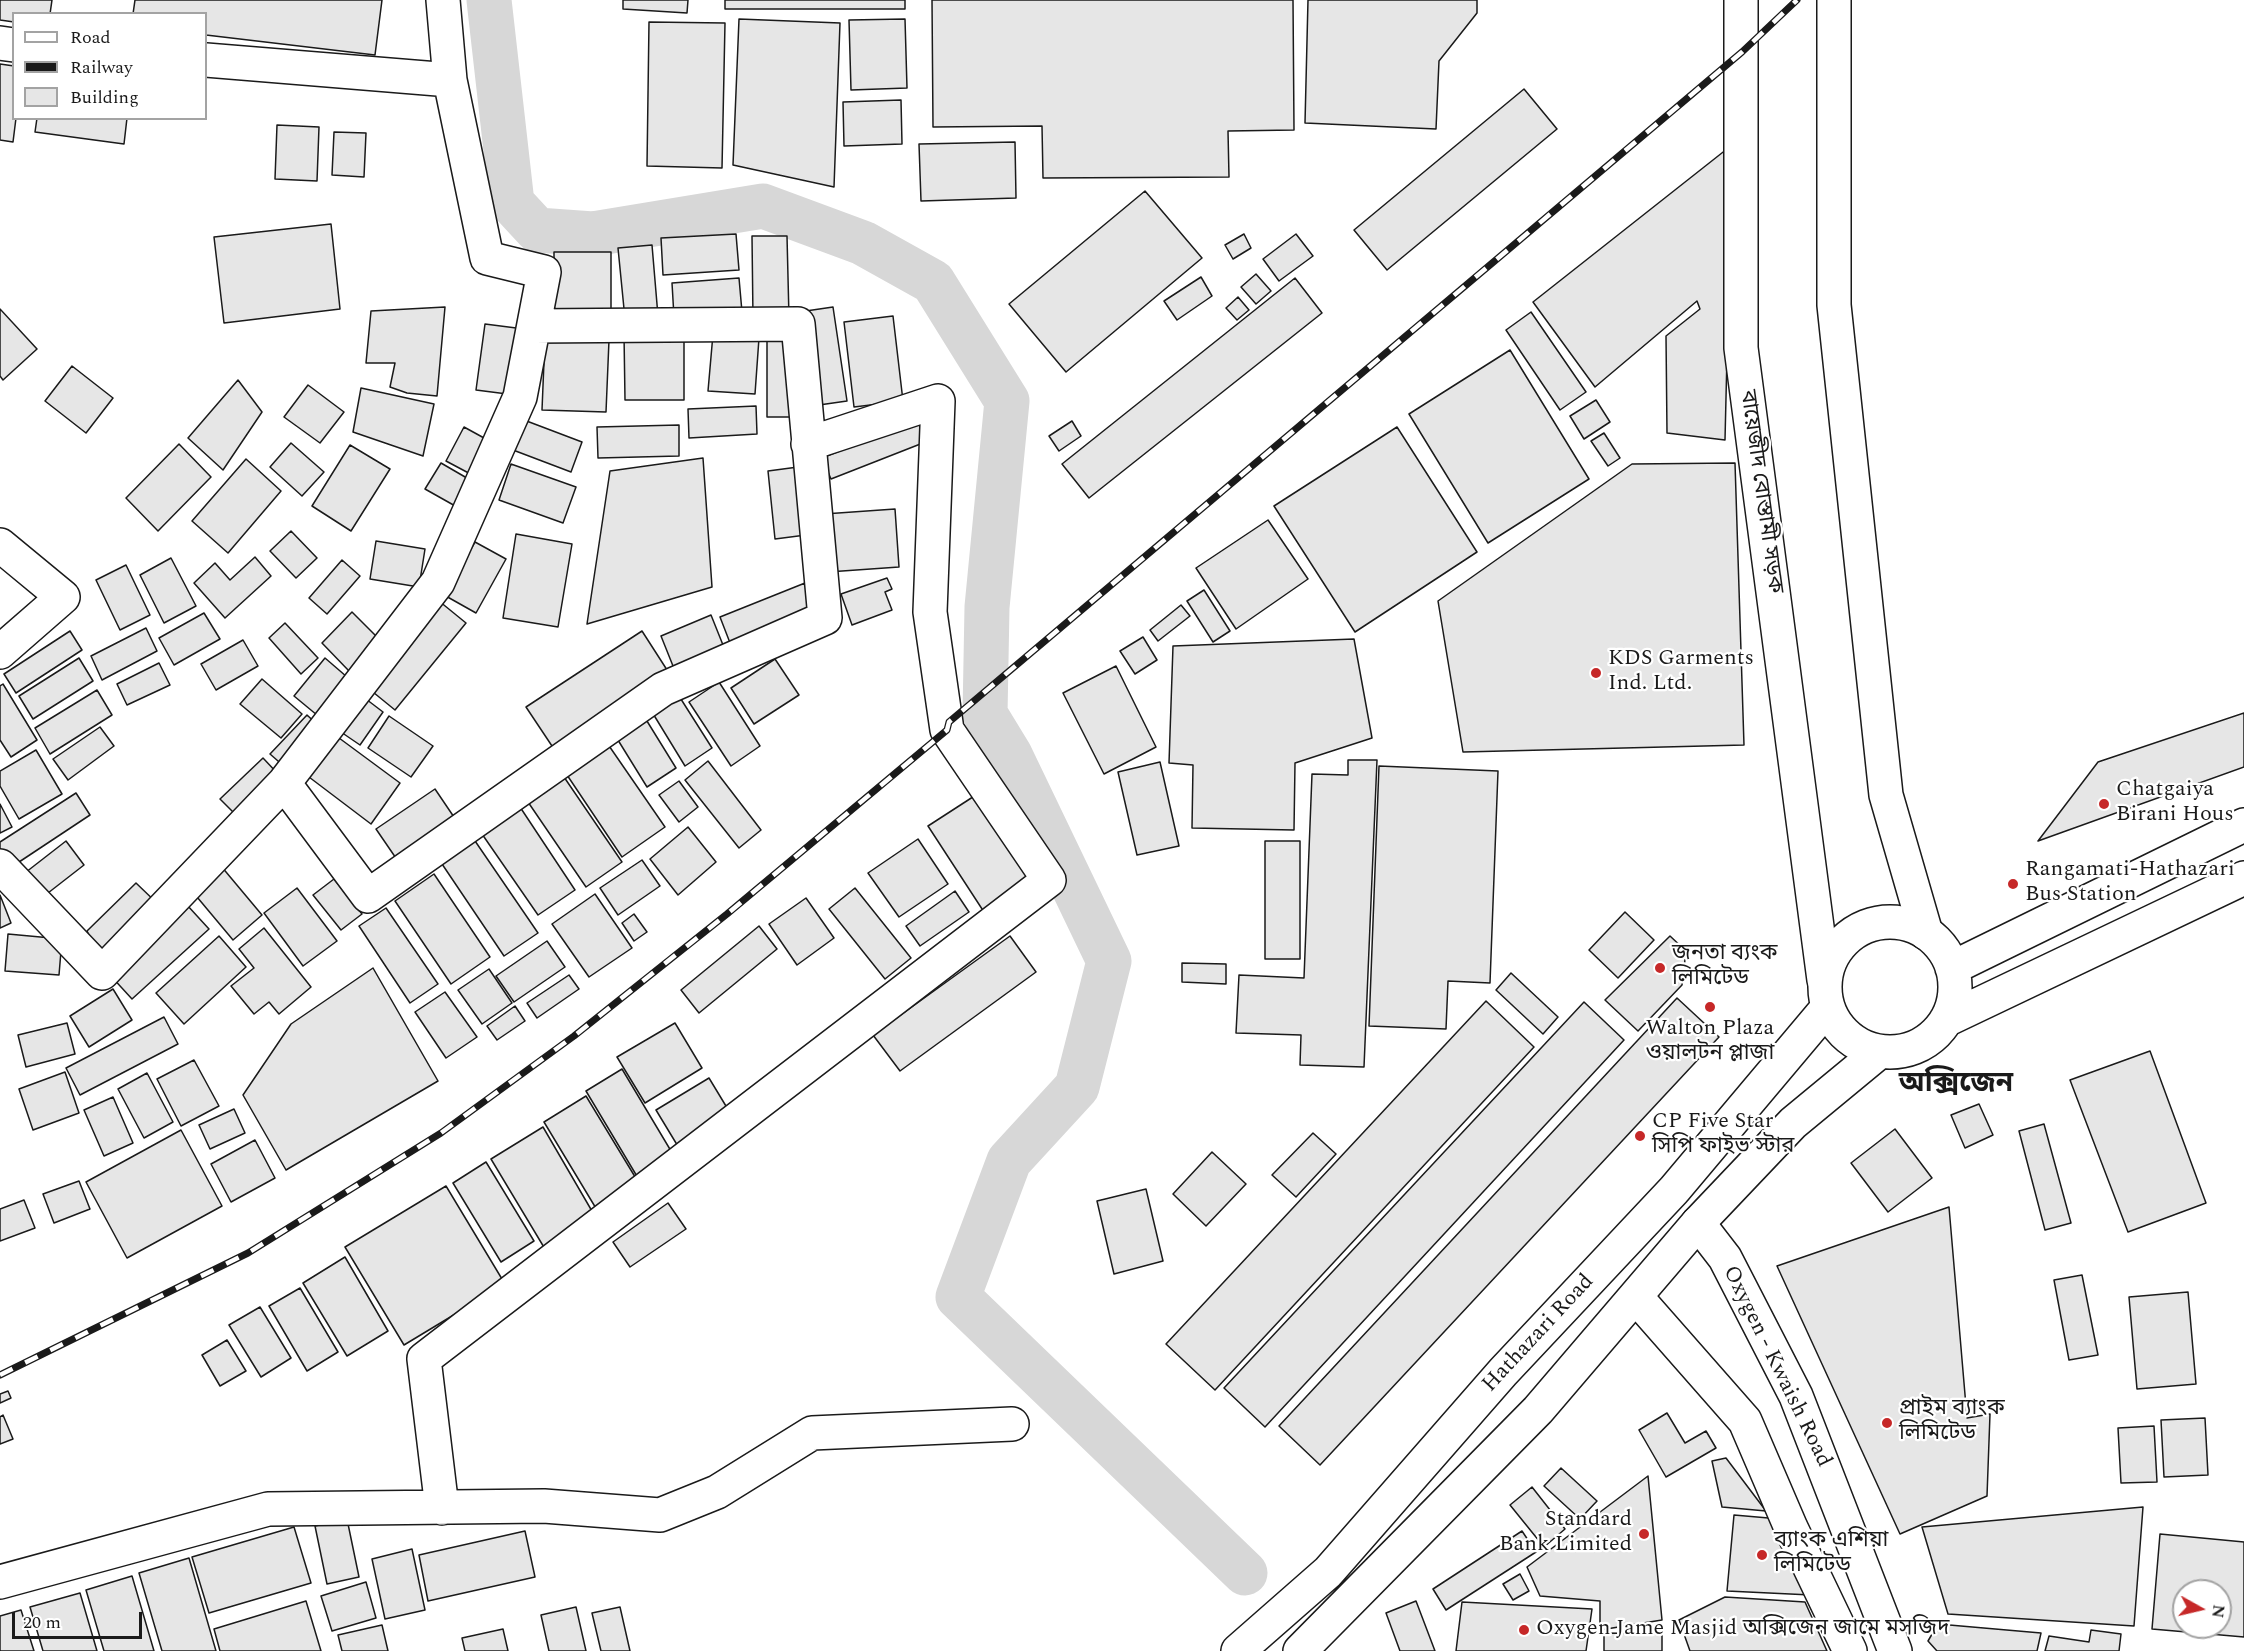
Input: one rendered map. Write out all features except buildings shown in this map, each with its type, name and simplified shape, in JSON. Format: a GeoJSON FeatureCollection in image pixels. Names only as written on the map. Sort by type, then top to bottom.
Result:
{"type":"FeatureCollection","features":[{"type":"Feature","properties":{"kind":"main road"},"geometry":{"type":"LineString","coordinates":[[0,866],[102,973],[284,783],[438,582],[520,397],[544,272],[487,258],[450,80],[443,0]]}},
{"type":"Feature","properties":{"kind":"main road","name":"বায়েজীদ বোস্তামী সড়ক"},"geometry":{"type":"LineString","coordinates":[[1741,0],[1741,348],[1826,994]]}},
{"type":"Feature","properties":{"kind":"main road"},"geometry":{"type":"LineString","coordinates":[[1834,0],[1834,305],[1886,795],[1926,933]]}},
{"type":"Feature","properties":{"kind":"main road"},"geometry":{"type":"LineString","coordinates":[[207,60],[450,80]]}},
{"type":"Feature","properties":{"kind":"main road"},"geometry":{"type":"LineString","coordinates":[[284,783],[368,896],[663,688],[825,618],[798,324],[534,326]]}},
{"type":"Feature","properties":{"kind":"main road"},"geometry":{"type":"LineString","coordinates":[[442,1508],[424,1359],[1049,880],[947,730],[930,612],[938,401],[808,444]]}},
{"type":"Feature","properties":{"kind":"main road"},"geometry":{"type":"LineString","coordinates":[[0,545],[63,597],[0,652]]}},
{"type":"Feature","properties":{"kind":"main road"},"geometry":{"type":"LineString","coordinates":[[1952,968],[2244,825]]}},
{"type":"Feature","properties":{"kind":"main road"},"geometry":{"type":"LineString","coordinates":[[1946,1020],[2244,878]]}},
{"type":"Feature","properties":{"kind":"main road"},"geometry":{"type":"LineString","coordinates":[[1889,922],[1906,924],[1926,933],[1942,948],[1952,968],[1955,990],[1946,1020],[1935,1035],[1918,1046],[1899,1052],[1879,1052],[1861,1046],[1847,1036],[1836,1023],[1826,994],[1835,952],[1861,929],[1889,922]]}},
{"type":"Feature","properties":{"kind":"main road","name":"Hathazari Road"},"geometry":{"type":"LineString","coordinates":[[1238,1651],[1328,1572],[1503,1372],[1674,1190],[1826,994]]}},
{"type":"Feature","properties":{"kind":"main road","name":"Hathazari Road"},"geometry":{"type":"LineString","coordinates":[[1300,1651],[1538,1410],[1698,1223],[1792,1123],[1879,1052]]}},
{"type":"Feature","properties":{"kind":"main road","name":"Oxygen - Kwaish Road"},"geometry":{"type":"LineString","coordinates":[[1698,1223],[1725,1258],[1796,1396],[1896,1651]]}},
{"type":"Feature","properties":{"kind":"main road"},"geometry":{"type":"LineString","coordinates":[[1636,1297],[1745,1421],[1791,1528],[1850,1651]]}},
{"type":"Feature","properties":{"kind":"main road"},"geometry":{"type":"LineString","coordinates":[[0,1582],[268,1509],[544,1506],[660,1515],[717,1492],[812,1433],[1012,1424]]}},
{"type":"Feature","properties":{"kind":"waterway"},"geometry":{"type":"LineString","coordinates":[[489,0],[512,203],[537,230],[593,234],[763,206],[863,243],[933,282],[1007,401],[987,607],[985,714],[1010,755],[1109,961],[1077,1087],[1009,1161],[958,1297],[1245,1573]]}},
{"type":"Feature","properties":{"kind":"railway"},"geometry":{"type":"LineString","coordinates":[[0,1375],[248,1253],[441,1133],[574,1036],[727,914],[947,730],[949,722],[1742,52],[1797,0]]}},
{"type":"Feature","properties":{"kind":"place","name":"KDS Garments Ind. Ltd."},"geometry":{"type":"Point","coordinates":[1596,673]}},
{"type":"Feature","properties":{"kind":"place","name":"Chatgaiya Birani Hous"},"geometry":{"type":"Point","coordinates":[2104,804]}},
{"type":"Feature","properties":{"kind":"place","name":"Rangamati-Hathazari Bus Station"},"geometry":{"type":"Point","coordinates":[2013,884]}},
{"type":"Feature","properties":{"kind":"place","name":"জনতা ব্যংক লিমিটেড"},"geometry":{"type":"Point","coordinates":[1660,968]}},
{"type":"Feature","properties":{"kind":"place","name":"Walton Plaza ওয়ালটন প্লাজা"},"geometry":{"type":"Point","coordinates":[1710,1007]}},
{"type":"Feature","properties":{"kind":"place","name":"CP Five Star সিপি ফাইভ স্টার"},"geometry":{"type":"Point","coordinates":[1640,1136]}},
{"type":"Feature","properties":{"kind":"place","name":"প্রাইম ব্যাংক লিমিটেড"},"geometry":{"type":"Point","coordinates":[1887,1423]}},
{"type":"Feature","properties":{"kind":"place","name":"Standard Bank Limited"},"geometry":{"type":"Point","coordinates":[1644,1534]}},
{"type":"Feature","properties":{"kind":"place","name":"ব্যাংক এশিয়া লিমিটেড"},"geometry":{"type":"Point","coordinates":[1762,1555]}},
{"type":"Feature","properties":{"kind":"place","name":"Oxygen Jame Masjid অক্সিজেন জামে মসজিদ"},"geometry":{"type":"Point","coordinates":[1524,1630]}},
{"type":"Feature","properties":{"kind":"district","name":"অক্সিজেন"},"geometry":{"type":"Point","coordinates":[1956,1086]}}]}
